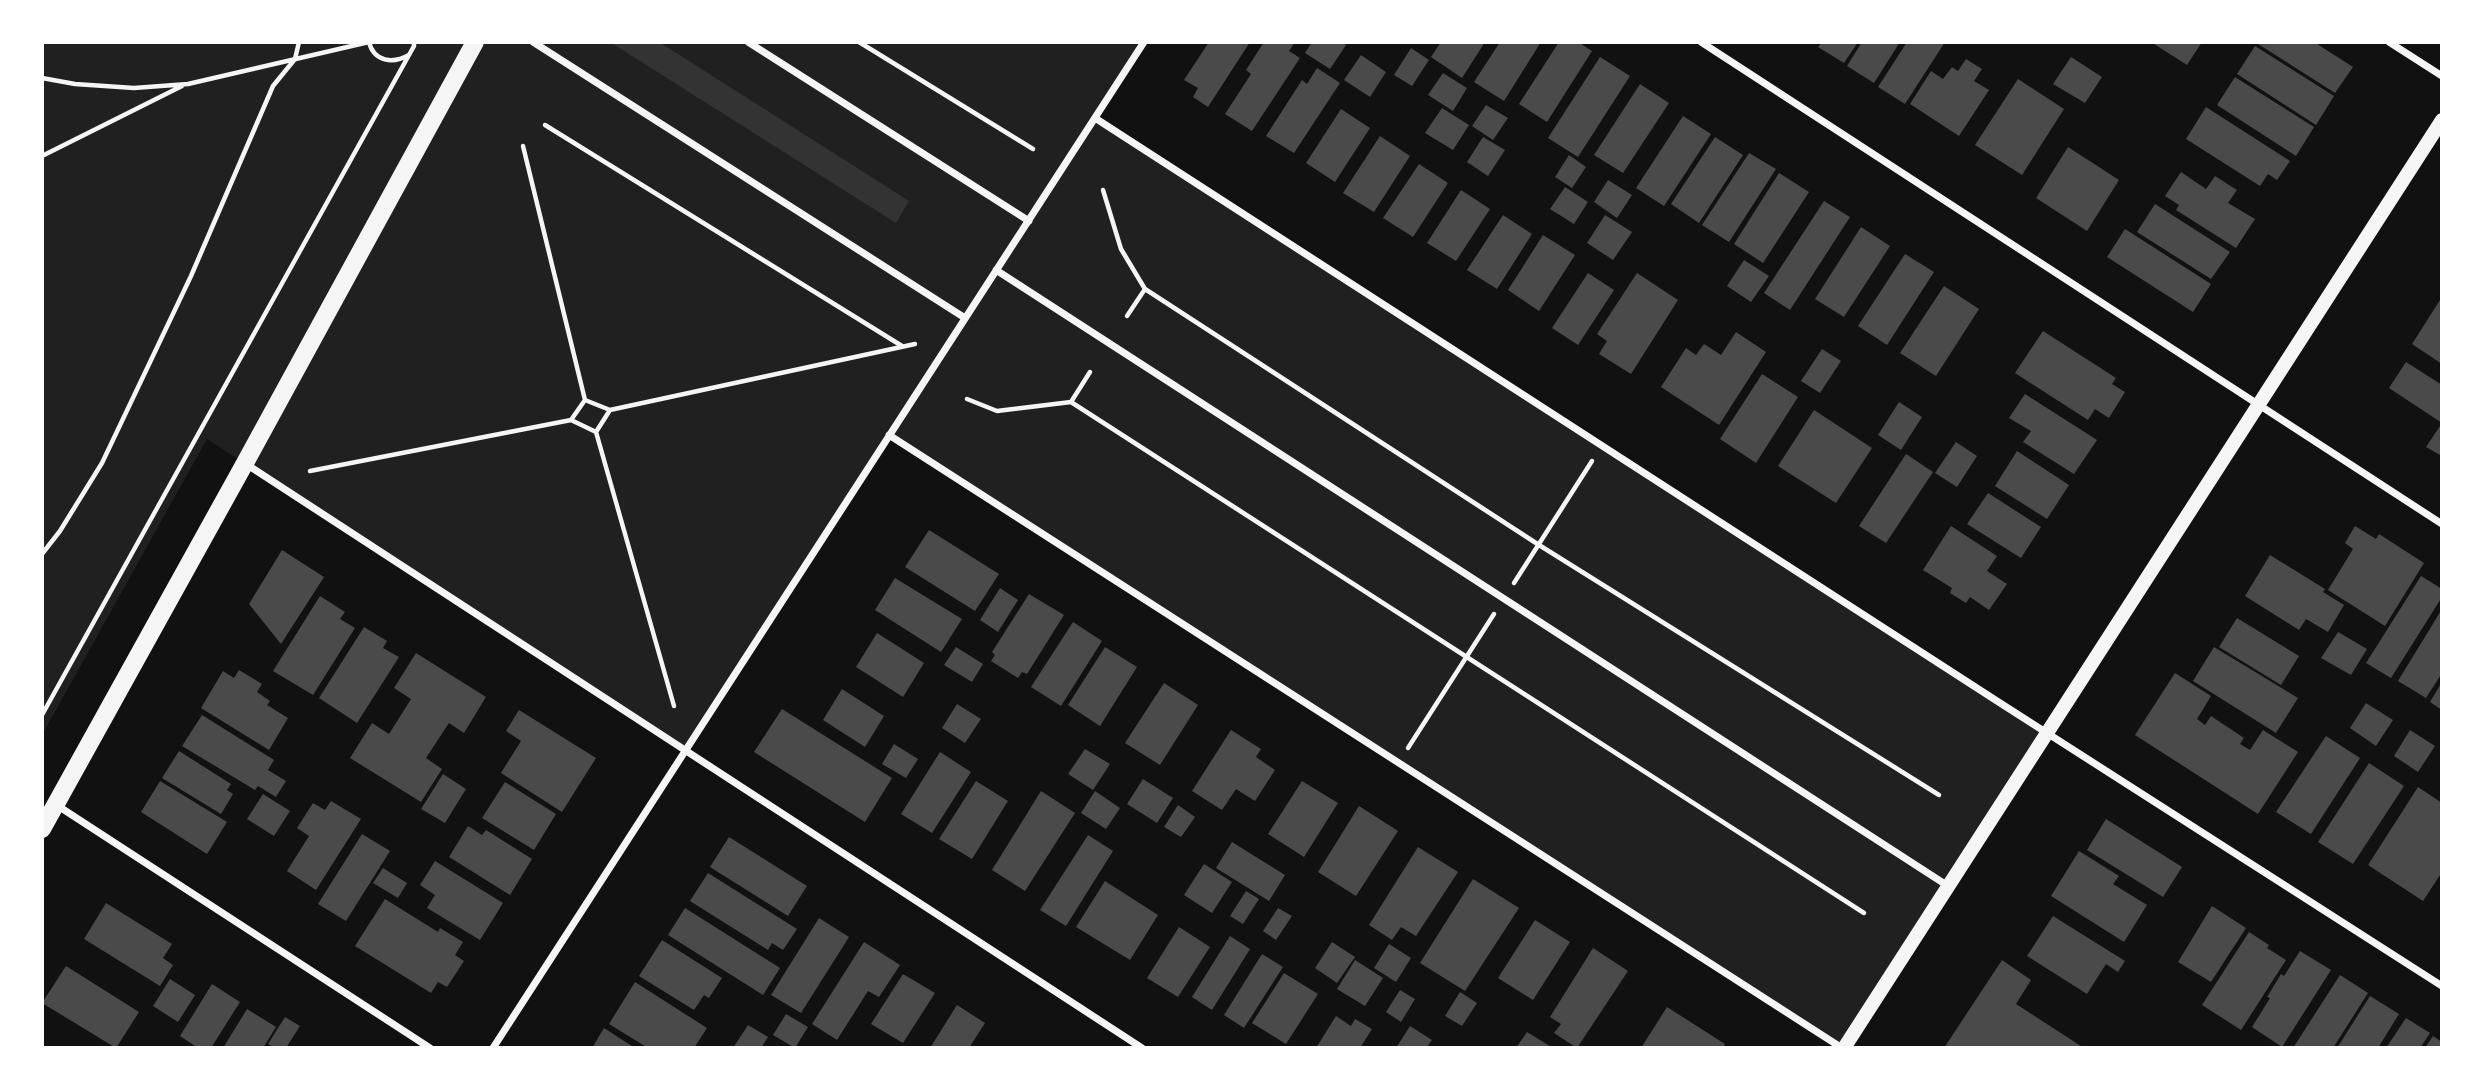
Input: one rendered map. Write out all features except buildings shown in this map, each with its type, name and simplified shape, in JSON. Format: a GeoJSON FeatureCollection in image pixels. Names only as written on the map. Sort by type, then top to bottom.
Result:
{"type":"FeatureCollection","features":[{"type":"Feature","properties":{"kind":"main road"},"geometry":{"type":"LineString","coordinates":[[42,829],[246,463],[475,42]]}},
{"type":"Feature","properties":{"kind":"main road"},"geometry":{"type":"LineString","coordinates":[[1843,1048],[2442,120]]}},
{"type":"Feature","properties":{"kind":"street"},"geometry":{"type":"LineString","coordinates":[[533,42],[965,318]]}},
{"type":"Feature","properties":{"kind":"street"},"geometry":{"type":"LineString","coordinates":[[748,42],[1029,221]]}},
{"type":"Feature","properties":{"kind":"street"},"geometry":{"type":"LineString","coordinates":[[492,1048],[1144,42]]}},
{"type":"Feature","properties":{"kind":"street"},"geometry":{"type":"LineString","coordinates":[[1701,42],[2442,524]]}},
{"type":"Feature","properties":{"kind":"street"},"geometry":{"type":"LineString","coordinates":[[2389,42],[2442,76]]}},
{"type":"Feature","properties":{"kind":"street"},"geometry":{"type":"LineString","coordinates":[[1095,118],[2442,986]]}},
{"type":"Feature","properties":{"kind":"street"},"geometry":{"type":"LineString","coordinates":[[996,270],[1949,886]]}},
{"type":"Feature","properties":{"kind":"street"},"geometry":{"type":"LineString","coordinates":[[889,435],[1843,1048]]}},
{"type":"Feature","properties":{"kind":"street"},"geometry":{"type":"LineString","coordinates":[[246,463],[1142,1048]]}},
{"type":"Feature","properties":{"kind":"street"},"geometry":{"type":"LineString","coordinates":[[55,804],[430,1048]]}},
{"type":"Feature","properties":{"kind":"path"},"geometry":{"type":"LineString","coordinates":[[42,554],[60,531],[102,463],[191,276],[273,86],[295,59],[299,42]]}},
{"type":"Feature","properties":{"kind":"path"},"geometry":{"type":"LineString","coordinates":[[42,78],[75,84],[134,88],[188,84],[369,42],[375,55],[382,60],[395,61],[410,54]]}},
{"type":"Feature","properties":{"kind":"path"},"geometry":{"type":"LineString","coordinates":[[42,715],[410,54],[414,42]]}},
{"type":"Feature","properties":{"kind":"path"},"geometry":{"type":"LineString","coordinates":[[859,42],[1033,149]]}},
{"type":"Feature","properties":{"kind":"path"},"geometry":{"type":"LineString","coordinates":[[42,156],[188,84]]}},
{"type":"Feature","properties":{"kind":"path"},"geometry":{"type":"LineString","coordinates":[[545,125],[903,346]]}},
{"type":"Feature","properties":{"kind":"path"},"geometry":{"type":"LineString","coordinates":[[523,146],[585,400],[572,420]]}},
{"type":"Feature","properties":{"kind":"path"},"geometry":{"type":"LineString","coordinates":[[1103,190],[1121,249],[1144,289],[1550,552],[1939,795]]}},
{"type":"Feature","properties":{"kind":"path"},"geometry":{"type":"LineString","coordinates":[[1127,316],[1144,289]]}},
{"type":"Feature","properties":{"kind":"path"},"geometry":{"type":"LineString","coordinates":[[585,400],[610,410],[915,344]]}},
{"type":"Feature","properties":{"kind":"path"},"geometry":{"type":"LineString","coordinates":[[1071,402],[1090,372]]}},
{"type":"Feature","properties":{"kind":"path"},"geometry":{"type":"LineString","coordinates":[[967,398],[997,411],[1071,402],[1864,913]]}},
{"type":"Feature","properties":{"kind":"path"},"geometry":{"type":"LineString","coordinates":[[596,432],[610,410]]}},
{"type":"Feature","properties":{"kind":"path"},"geometry":{"type":"LineString","coordinates":[[310,471],[572,420],[596,432],[674,706]]}},
{"type":"Feature","properties":{"kind":"shaded area"},"geometry":{"type":"Polygon","coordinates":[[[42,42],[1143,42],[1096,116],[2048,733],[1845,1048],[890,436],[686,750],[207,439],[42,735],[42,42]]]}},
{"type":"Feature","properties":{"kind":"shaded area"},"geometry":{"type":"Polygon","coordinates":[[[610,42],[659,42],[909,201],[896,223],[610,42]]]}}]}
